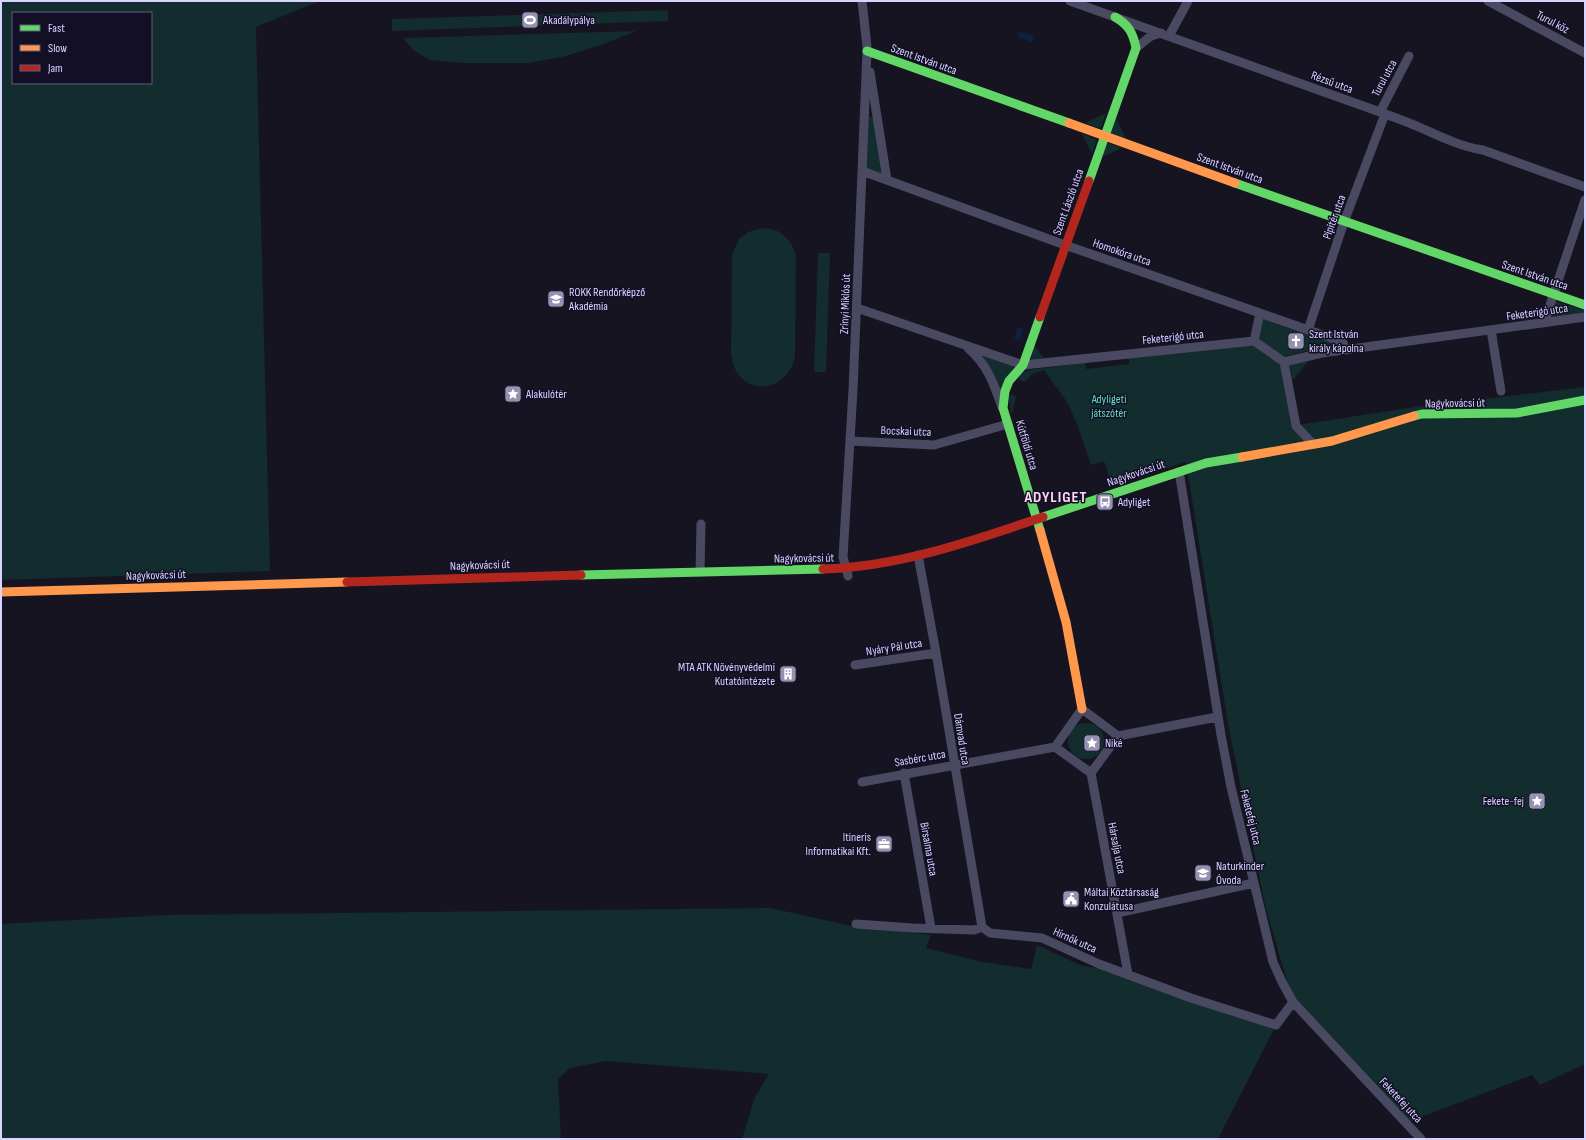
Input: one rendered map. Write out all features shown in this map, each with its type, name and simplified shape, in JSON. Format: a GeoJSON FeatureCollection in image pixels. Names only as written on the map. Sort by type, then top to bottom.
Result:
{"type":"FeatureCollection","features":[{"type":"Feature","properties":{"kind":"street","name":"Zrínyi Miklós út"},"geometry":{"type":"LineString","coordinates":[[862,1],[867,51],[887,180]]}},
{"type":"Feature","properties":{"kind":"street","name":"Rézsű utca"},"geometry":{"type":"LineString","coordinates":[[1070,1],[1382,113],[1422,128],[1431,133],[1585,187]]}},
{"type":"Feature","properties":{"kind":"street"},"geometry":{"type":"LineString","coordinates":[[1115,17],[1127,24],[1132,30],[1136,48],[1151,36],[1165,35],[1188,1]]}},
{"type":"Feature","properties":{"kind":"street","name":"Turul köz"},"geometry":{"type":"LineString","coordinates":[[1488,1],[1585,53]]}},
{"type":"Feature","properties":{"kind":"street","name":"Szent László utca"},"geometry":{"type":"LineString","coordinates":[[1023,365],[1136,48]]}},
{"type":"Feature","properties":{"kind":"street","name":"Zrínyi Miklós út"},"geometry":{"type":"LineString","coordinates":[[847,572],[843,557],[857,308],[867,51]]}},
{"type":"Feature","properties":{"kind":"street","name":"Szent István utca"},"geometry":{"type":"LineString","coordinates":[[867,51],[1344,222],[1585,305]]}},
{"type":"Feature","properties":{"kind":"street","name":"Turul utca"},"geometry":{"type":"LineString","coordinates":[[1382,113],[1409,56]]}},
{"type":"Feature","properties":{"kind":"street","name":"Pipitér utca"},"geometry":{"type":"LineString","coordinates":[[1308,330],[1382,113]]}},
{"type":"Feature","properties":{"kind":"street","name":"Homokóra utca"},"geometry":{"type":"LineString","coordinates":[[862,171],[1065,245],[1308,330],[1343,343],[1346,350]]}},
{"type":"Feature","properties":{"kind":"street"},"geometry":{"type":"LineString","coordinates":[[1544,323],[1585,200]]}},
{"type":"Feature","properties":{"kind":"street","name":"Feketerigó utca"},"geometry":{"type":"LineString","coordinates":[[857,308],[1023,365],[1254,341]]}},
{"type":"Feature","properties":{"kind":"street"},"geometry":{"type":"LineString","coordinates":[[1260,313],[1254,341],[1284,362],[1296,426],[1313,444]]}},
{"type":"Feature","properties":{"kind":"street","name":"Feketerigó utca"},"geometry":{"type":"LineString","coordinates":[[1284,362],[1310,355],[1585,317]]}},
{"type":"Feature","properties":{"kind":"street","name":"Feketerigó utca"},"geometry":{"type":"LineString","coordinates":[[1491,330],[1501,391]]}},
{"type":"Feature","properties":{"kind":"street","name":"Kútföldi utca"},"geometry":{"type":"LineString","coordinates":[[964,345],[978,356],[987,370],[1003,408],[1036,516]]}},
{"type":"Feature","properties":{"kind":"street","name":"Kútföldi utca"},"geometry":{"type":"LineString","coordinates":[[1003,408],[1005,391],[1009,381],[1023,365]]}},
{"type":"Feature","properties":{"kind":"street","name":"Nagykovácsi út"},"geometry":{"type":"LineString","coordinates":[[1,592],[700,572],[847,572],[972,541],[1036,516],[1206,463],[1344,438],[1416,415],[1437,413],[1517,413],[1585,400]]}},
{"type":"Feature","properties":{"kind":"street","name":"Bocskai utca"},"geometry":{"type":"LineString","coordinates":[[850,441],[934,445],[1008,424]]}},
{"type":"Feature","properties":{"kind":"street","name":"Feketefej utca"},"geometry":{"type":"LineString","coordinates":[[1178,472],[1218,717],[1231,787],[1273,962],[1293,1002],[1421,1139]]}},
{"type":"Feature","properties":{"kind":"street"},"geometry":{"type":"LineString","coordinates":[[1036,516],[1066,622],[1082,709],[1118,736]]}},
{"type":"Feature","properties":{"kind":"street"},"geometry":{"type":"LineString","coordinates":[[700,572],[701,524]]}},
{"type":"Feature","properties":{"kind":"street","name":"Dámvad utca"},"geometry":{"type":"LineString","coordinates":[[918,555],[982,927]]}},
{"type":"Feature","properties":{"kind":"street","name":"Nyáry Pál utca"},"geometry":{"type":"LineString","coordinates":[[855,665],[936,653]]}},
{"type":"Feature","properties":{"kind":"street"},"geometry":{"type":"LineString","coordinates":[[1082,709],[1055,747],[1091,773],[1118,736],[1218,717]]}},
{"type":"Feature","properties":{"kind":"street","name":"Sasbérc utca"},"geometry":{"type":"LineString","coordinates":[[862,782],[954,764],[1055,747]]}},
{"type":"Feature","properties":{"kind":"street","name":"Hársalja utca"},"geometry":{"type":"LineString","coordinates":[[1091,773],[1128,974]]}},
{"type":"Feature","properties":{"kind":"street","name":"Birsalma utca"},"geometry":{"type":"LineString","coordinates":[[904,774],[931,928]]}},
{"type":"Feature","properties":{"kind":"street"},"geometry":{"type":"LineString","coordinates":[[1117,913],[1254,883]]}},
{"type":"Feature","properties":{"kind":"street"},"geometry":{"type":"LineString","coordinates":[[856,924],[974,930],[982,927]]}},
{"type":"Feature","properties":{"kind":"street","name":"Hírnök utca"},"geometry":{"type":"LineString","coordinates":[[982,927],[990,934],[1042,938],[1099,964],[1192,998],[1276,1025],[1293,1002]]}},
{"type":"Feature","properties":{"kind":"green space"},"geometry":{"type":"Polygon","coordinates":[[[1,1],[320,1],[256,27],[270,571],[1,580],[1,1]]]}},
{"type":"Feature","properties":{"kind":"green space","name":"Akadálypálya"},"geometry":{"type":"Polygon","coordinates":[[[668,10],[668,21],[392,31],[392,19],[668,10]]]}},
{"type":"Feature","properties":{"kind":"green space"},"geometry":{"type":"Polygon","coordinates":[[[636,31],[601,45],[566,56],[530,63],[464,63],[430,60],[413,50],[403,38],[636,31]]]}},
{"type":"Feature","properties":{"kind":"green space"},"geometry":{"type":"Polygon","coordinates":[[[1106,113],[1101,127],[1099,128],[1085,123],[1106,113]]]}},
{"type":"Feature","properties":{"kind":"green space"},"geometry":{"type":"Polygon","coordinates":[[[867,115],[874,118],[881,173],[864,168],[867,115]]]}},
{"type":"Feature","properties":{"kind":"green space"},"geometry":{"type":"Polygon","coordinates":[[[1116,118],[1126,139],[1112,134],[1111,131],[1116,118]]]}},
{"type":"Feature","properties":{"kind":"green space"},"geometry":{"type":"Polygon","coordinates":[[[1082,134],[1095,139],[1096,141],[1092,154],[1082,134]]]}},
{"type":"Feature","properties":{"kind":"green space"},"geometry":{"type":"Polygon","coordinates":[[[1109,143],[1122,148],[1102,157],[1107,144],[1109,143]]]}},
{"type":"Feature","properties":{"kind":"green space"},"geometry":{"type":"Polygon","coordinates":[[[762,228],[780,232],[792,244],[796,256],[795,355],[792,367],[786,376],[778,382],[768,386],[758,386],[749,383],[740,377],[732,362],[731,354],[732,254],[740,238],[748,232],[762,228]]]}},
{"type":"Feature","properties":{"kind":"green space"},"geometry":{"type":"Polygon","coordinates":[[[818,253],[830,253],[826,372],[814,372],[818,253]]]}},
{"type":"Feature","properties":{"kind":"green space"},"geometry":{"type":"Polygon","coordinates":[[[1554,301],[1585,310],[1585,314],[1549,319],[1554,301]]]}},
{"type":"Feature","properties":{"kind":"green space"},"geometry":{"type":"Polygon","coordinates":[[[1263,318],[1334,342],[1335,344],[1333,347],[1282,357],[1259,340],[1263,318]]]}},
{"type":"Feature","properties":{"kind":"green space"},"geometry":{"type":"Polygon","coordinates":[[[1033,344],[1044,358],[1031,360],[1033,344]]]}},
{"type":"Feature","properties":{"kind":"green space","name":"Adyligeti játszótér"},"geometry":{"type":"Polygon","coordinates":[[[1252,345],[1281,366],[1291,426],[1415,407],[1585,387],[1585,1064],[1540,1085],[1532,1075],[1408,1122],[1293,1002],[1265,905],[1228,724],[1186,462],[1112,486],[1104,461],[1091,465],[1077,424],[1067,402],[1044,370],[1033,374],[1024,382],[1017,378],[1021,373],[1028,370],[1085,363],[1086,369],[1129,364],[1129,357],[1252,345]]]}},
{"type":"Feature","properties":{"kind":"green space"},"geometry":{"type":"Polygon","coordinates":[[[985,356],[1015,366],[1000,390],[982,358],[985,356]]]}},
{"type":"Feature","properties":{"kind":"green space"},"geometry":{"type":"Polygon","coordinates":[[[1309,360],[1294,379],[1292,379],[1290,365],[1309,360]]]}},
{"type":"Feature","properties":{"kind":"green space"},"geometry":{"type":"Polygon","coordinates":[[[1009,394],[1016,396],[1012,415],[1010,408],[1009,394]]]}},
{"type":"Feature","properties":{"kind":"green space"},"geometry":{"type":"Polygon","coordinates":[[[1090,723],[1099,728],[1103,734],[1103,748],[1099,754],[1090,759],[1082,759],[1073,754],[1069,748],[1068,737],[1073,728],[1079,724],[1090,723]]]}},
{"type":"Feature","properties":{"kind":"green space"},"geometry":{"type":"Polygon","coordinates":[[[770,908],[852,926],[931,935],[926,948],[982,962],[1031,969],[1037,945],[1080,965],[1128,974],[1276,1025],[1218,1139],[742,1139],[755,1097],[769,1074],[606,1061],[570,1068],[558,1079],[561,1139],[1,1139],[1,924],[167,915],[770,908]]]}},
{"type":"Feature","properties":{"kind":"water"},"geometry":{"type":"Polygon","coordinates":[[[1020,32],[1034,36],[1032,42],[1018,37],[1020,32]]]}},
{"type":"Feature","properties":{"kind":"water"},"geometry":{"type":"Polygon","coordinates":[[[1018,327],[1023,329],[1020,340],[1014,338],[1018,327]]]}},
{"type":"Feature","properties":{"kind":"traffic: fast"},"geometry":{"type":"LineString","coordinates":[[1089,181],[1136,48],[1130,30],[1124,23],[1115,17]]}},
{"type":"Feature","properties":{"kind":"traffic: fast"},"geometry":{"type":"LineString","coordinates":[[867,51],[1069,123]]}},
{"type":"Feature","properties":{"kind":"traffic: fast"},"geometry":{"type":"LineString","coordinates":[[1235,183],[1585,305]]}},
{"type":"Feature","properties":{"kind":"traffic: fast"},"geometry":{"type":"LineString","coordinates":[[1040,317],[1023,365],[1009,381],[1005,391],[1003,408],[1040,530]]}},
{"type":"Feature","properties":{"kind":"traffic: fast"},"geometry":{"type":"LineString","coordinates":[[1414,416],[1422,414],[1517,413],[1585,400]]}},
{"type":"Feature","properties":{"kind":"traffic: fast"},"geometry":{"type":"LineString","coordinates":[[1043,517],[1206,463],[1242,457]]}},
{"type":"Feature","properties":{"kind":"traffic: fast"},"geometry":{"type":"LineString","coordinates":[[581,575],[823,569]]}},
{"type":"Feature","properties":{"kind":"traffic: slow"},"geometry":{"type":"LineString","coordinates":[[1069,123],[1235,183]]}},
{"type":"Feature","properties":{"kind":"traffic: slow"},"geometry":{"type":"LineString","coordinates":[[1242,457],[1332,441],[1414,416]]}},
{"type":"Feature","properties":{"kind":"traffic: slow"},"geometry":{"type":"LineString","coordinates":[[1040,530],[1066,622],[1082,709]]}},
{"type":"Feature","properties":{"kind":"traffic: slow"},"geometry":{"type":"LineString","coordinates":[[1,592],[347,582]]}},
{"type":"Feature","properties":{"kind":"traffic: jam"},"geometry":{"type":"LineString","coordinates":[[1040,317],[1089,181]]}},
{"type":"Feature","properties":{"kind":"traffic: jam"},"geometry":{"type":"LineString","coordinates":[[823,569],[851,567],[907,558],[989,535],[1043,517]]}},
{"type":"Feature","properties":{"kind":"traffic: jam"},"geometry":{"type":"LineString","coordinates":[[347,582],[581,575]]}},
{"type":"Feature","properties":{"kind":"place","name":"Akadálypálya"},"geometry":{"type":"Point","coordinates":[530,20]}},
{"type":"Feature","properties":{"kind":"place","name":"ROKK Rendőrképző Akadémia"},"geometry":{"type":"Point","coordinates":[556,299]}},
{"type":"Feature","properties":{"kind":"place","name":"Szent István király kápolna"},"geometry":{"type":"Point","coordinates":[1296,341]}},
{"type":"Feature","properties":{"kind":"place","name":"Alakulótér"},"geometry":{"type":"Point","coordinates":[513,394]}},
{"type":"Feature","properties":{"kind":"place","name":"Adyliget"},"geometry":{"type":"Point","coordinates":[1105,502]}},
{"type":"Feature","properties":{"kind":"place","name":"MTA ATK Növényvédelmi Kutatóintézete"},"geometry":{"type":"Point","coordinates":[788,674]}},
{"type":"Feature","properties":{"kind":"place","name":"Niké"},"geometry":{"type":"Point","coordinates":[1092,743]}},
{"type":"Feature","properties":{"kind":"place","name":"Fekete-fej"},"geometry":{"type":"Point","coordinates":[1537,801]}},
{"type":"Feature","properties":{"kind":"place","name":"Itineris Informatikai Kft."},"geometry":{"type":"Point","coordinates":[884,844]}},
{"type":"Feature","properties":{"kind":"place","name":"Naturkinder Óvoda"},"geometry":{"type":"Point","coordinates":[1203,873]}},
{"type":"Feature","properties":{"kind":"place","name":"Máltai Köztársaság Konzulátusa"},"geometry":{"type":"Point","coordinates":[1071,899]}},
{"type":"Feature","properties":{"kind":"district","name":"ADYLIGET"},"geometry":{"type":"Point","coordinates":[1056,496]}}]}
